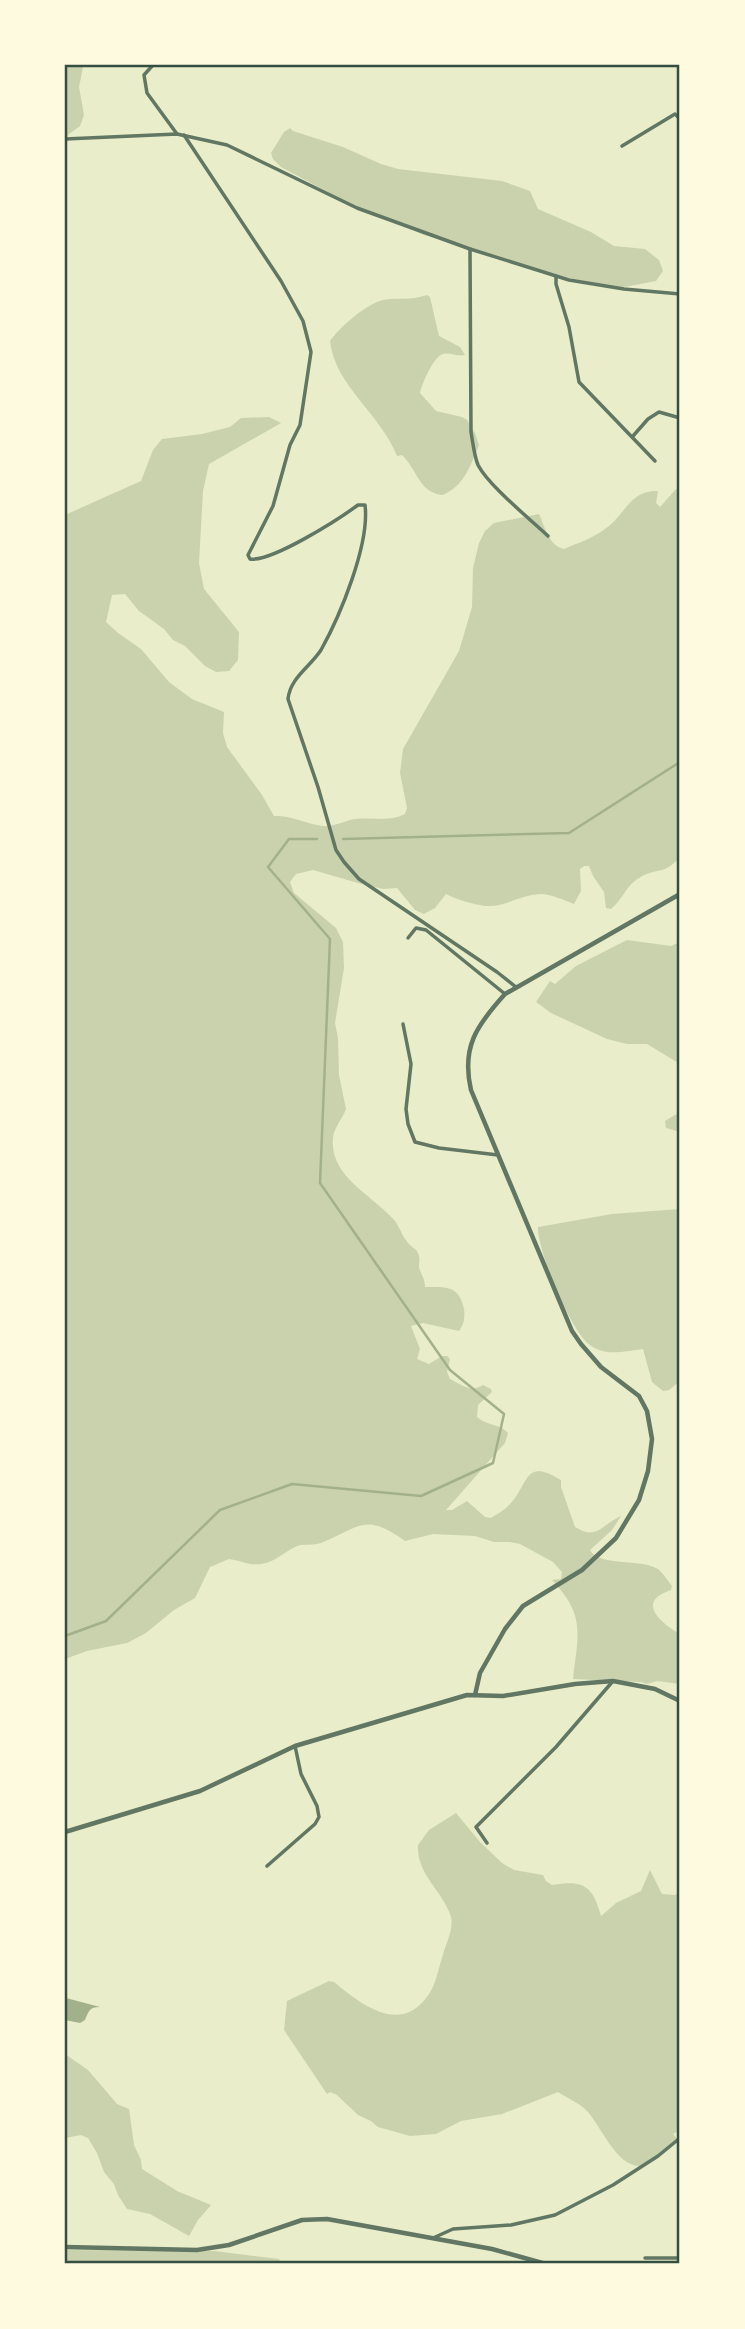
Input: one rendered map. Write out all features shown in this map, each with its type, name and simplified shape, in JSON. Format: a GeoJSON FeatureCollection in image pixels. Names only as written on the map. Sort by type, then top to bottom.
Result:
{"type":"FeatureCollection","features":[{"type":"Feature","properties":{"kind":"street"},"geometry":{"type":"LineString","coordinates":[[153,65],[144,75],[147,93],[177,134]]}},
{"type":"Feature","properties":{"kind":"street"},"geometry":{"type":"LineString","coordinates":[[622,146],[675,114],[680,119]]}},
{"type":"Feature","properties":{"kind":"street"},"geometry":{"type":"LineString","coordinates":[[65,139],[177,134],[227,145],[357,208],[470,249],[556,276],[624,289],[680,294]]}},
{"type":"Feature","properties":{"kind":"street"},"geometry":{"type":"LineString","coordinates":[[184,135],[281,281],[303,321],[311,352],[300,425],[290,445],[273,506],[248,555],[255,560],[275,554],[358,505],[366,505],[352,584],[321,648],[311,665],[291,686],[288,699],[336,850],[359,879],[516,987]]}},
{"type":"Feature","properties":{"kind":"street"},"geometry":{"type":"LineString","coordinates":[[470,249],[471,432],[476,456],[479,466],[489,479],[548,536]]}},
{"type":"Feature","properties":{"kind":"street"},"geometry":{"type":"LineString","coordinates":[[556,276],[579,382],[655,461]]}},
{"type":"Feature","properties":{"kind":"street"},"geometry":{"type":"LineString","coordinates":[[633,436],[659,412],[680,418]]}},
{"type":"Feature","properties":{"kind":"street"},"geometry":{"type":"LineString","coordinates":[[475,1695],[480,1673],[505,1629],[523,1606],[582,1570],[625,1527],[639,1500],[652,1438],[647,1411],[639,1396],[601,1367],[572,1331],[471,1090],[467,1067],[473,1036],[483,1019],[505,994],[680,894]]}},
{"type":"Feature","properties":{"kind":"street"},"geometry":{"type":"LineString","coordinates":[[408,938],[416,928],[426,930],[505,994]]}},
{"type":"Feature","properties":{"kind":"street"},"geometry":{"type":"LineString","coordinates":[[403,1024],[411,1064],[406,1109],[415,1142],[439,1148],[498,1155]]}},
{"type":"Feature","properties":{"kind":"street"},"geometry":{"type":"LineString","coordinates":[[487,1843],[476,1827],[556,1747],[614,1681]]}},
{"type":"Feature","properties":{"kind":"street"},"geometry":{"type":"LineString","coordinates":[[65,1832],[191,1794],[295,1746],[454,1698],[475,1695],[503,1696],[575,1684],[614,1681],[655,1689],[680,1701]]}},
{"type":"Feature","properties":{"kind":"street"},"geometry":{"type":"LineString","coordinates":[[267,1866],[315,1824],[319,1817],[317,1806],[301,1774],[295,1746]]}},
{"type":"Feature","properties":{"kind":"street"},"geometry":{"type":"LineString","coordinates":[[433,2238],[453,2228],[511,2225],[555,2215],[614,2185],[658,2157],[680,2138]]}},
{"type":"Feature","properties":{"kind":"street"},"geometry":{"type":"LineString","coordinates":[[65,2247],[197,2250],[229,2245],[302,2220],[327,2219],[492,2249],[546,2264]]}},
{"type":"Feature","properties":{"kind":"street"},"geometry":{"type":"LineString","coordinates":[[645,2258],[680,2259]]}},
{"type":"Feature","properties":{"kind":"shaded area"},"geometry":{"type":"Polygon","coordinates":[[[65,65],[83,67],[79,87],[84,115],[80,126],[69,134],[69,141],[65,140],[65,65]]]}},
{"type":"Feature","properties":{"kind":"shaded area"},"geometry":{"type":"Polygon","coordinates":[[[290,128],[398,169],[502,181],[530,191],[538,209],[591,232],[614,246],[645,249],[659,260],[663,271],[656,281],[619,288],[573,279],[424,235],[352,205],[281,167],[271,153],[284,132],[290,128]]]}},
{"type":"Feature","properties":{"kind":"shaded area"},"geometry":{"type":"Polygon","coordinates":[[[427,295],[430,297],[439,336],[460,347],[465,355],[439,356],[428,371],[420,393],[436,411],[467,420],[479,445],[462,480],[443,495],[423,485],[402,455],[397,456],[380,426],[340,372],[330,341],[354,317],[376,302],[427,295]]]}},
{"type":"Feature","properties":{"kind":"shaded area"},"geometry":{"type":"Polygon","coordinates":[[[269,417],[281,423],[209,464],[203,491],[199,563],[204,589],[239,632],[238,660],[229,671],[216,672],[205,666],[185,646],[173,640],[164,629],[139,611],[125,594],[112,595],[106,622],[141,649],[169,682],[192,699],[224,712],[223,733],[227,747],[274,816],[317,825],[328,826],[362,819],[387,819],[405,814],[407,808],[400,773],[403,749],[459,651],[472,607],[473,568],[485,531],[494,523],[539,514],[551,540],[564,549],[605,529],[640,495],[658,491],[656,503],[660,507],[676,489],[680,490],[680,858],[667,868],[636,880],[611,909],[606,908],[604,892],[589,866],[580,869],[581,891],[574,904],[542,894],[501,905],[484,906],[446,894],[435,908],[424,914],[415,910],[397,888],[383,889],[313,870],[296,874],[290,882],[294,893],[336,928],[343,942],[344,968],[335,1023],[339,1075],[346,1109],[333,1138],[338,1164],[355,1185],[395,1221],[407,1242],[418,1252],[425,1287],[450,1289],[459,1295],[462,1301],[464,1318],[459,1331],[423,1323],[411,1326],[420,1349],[417,1359],[429,1364],[447,1356],[450,1359],[447,1372],[450,1379],[466,1387],[483,1385],[491,1389],[492,1392],[478,1405],[477,1417],[508,1433],[505,1443],[446,1510],[452,1510],[467,1501],[485,1517],[491,1518],[510,1504],[529,1476],[540,1471],[561,1480],[575,1527],[594,1532],[621,1516],[612,1530],[590,1550],[602,1559],[658,1569],[672,1586],[671,1590],[655,1600],[653,1606],[659,1618],[680,1634],[680,1684],[573,1679],[578,1637],[575,1615],[552,1580],[561,1579],[562,1572],[553,1562],[520,1544],[494,1542],[475,1536],[433,1534],[405,1541],[391,1532],[371,1525],[354,1528],[321,1543],[298,1546],[266,1563],[251,1564],[229,1559],[210,1567],[195,1598],[174,1610],[146,1633],[127,1643],[87,1651],[65,1659],[65,515],[141,481],[153,450],[162,439],[230,427],[241,418],[269,417]]]}},
{"type":"Feature","properties":{"kind":"shaded area"},"geometry":{"type":"Polygon","coordinates":[[[627,940],[671,946],[680,942],[680,1064],[647,1044],[627,1044],[607,1039],[551,1013],[536,1002],[550,981],[555,984],[576,966],[627,940]]]}},
{"type":"Feature","properties":{"kind":"shaded area"},"geometry":{"type":"Polygon","coordinates":[[[680,1112],[680,1132],[666,1128],[665,1121],[680,1112]]]}},
{"type":"Feature","properties":{"kind":"shaded area"},"geometry":{"type":"Polygon","coordinates":[[[680,1209],[680,1381],[669,1390],[663,1391],[652,1382],[643,1349],[603,1351],[590,1345],[582,1337],[556,1290],[543,1253],[538,1227],[612,1214],[680,1209]]]}},
{"type":"Feature","properties":{"kind":"shaded area"},"geometry":{"type":"Polygon","coordinates":[[[456,1813],[480,1842],[502,1863],[514,1870],[543,1875],[552,1885],[572,1883],[585,1887],[594,1897],[601,1916],[616,1903],[641,1891],[650,1870],[662,1894],[675,1895],[680,1892],[680,2130],[673,2134],[677,2139],[671,2147],[645,2165],[634,2165],[624,2160],[586,2110],[558,2092],[502,2114],[461,2121],[436,2134],[410,2136],[378,2127],[358,2115],[337,2095],[330,2092],[327,2094],[284,2030],[287,2001],[329,1981],[369,2007],[394,2015],[406,2013],[418,2006],[429,1994],[437,1977],[452,1922],[447,1908],[421,1865],[418,1845],[429,1830],[456,1813]]]}},
{"type":"Feature","properties":{"kind":"shaded area"},"geometry":{"type":"Polygon","coordinates":[[[65,1990],[66,1998],[100,2007],[91,2009],[80,2023],[65,2020],[65,1990]]]}},
{"type":"Feature","properties":{"kind":"shaded area"},"geometry":{"type":"Polygon","coordinates":[[[65,2054],[88,2070],[117,2104],[129,2109],[134,2145],[142,2169],[177,2191],[211,2205],[189,2236],[150,2214],[127,2209],[114,2184],[104,2172],[88,2138],[81,2135],[65,2138],[65,2054]]]}},
{"type":"Feature","properties":{"kind":"shaded area"},"geometry":{"type":"Polygon","coordinates":[[[65,2250],[215,2251],[279,2259],[281,2264],[65,2264],[65,2250]]]}},
{"type":"Feature","properties":{"kind":"waterway"},"geometry":{"type":"LineString","coordinates":[[343,839],[569,833],[680,762]]}},
{"type":"Feature","properties":{"kind":"waterway"},"geometry":{"type":"LineString","coordinates":[[65,1636],[106,1621],[220,1510],[292,1484],[421,1496],[493,1463],[504,1414],[450,1370],[320,1183],[330,939],[268,867],[289,839],[317,839]]}}]}
